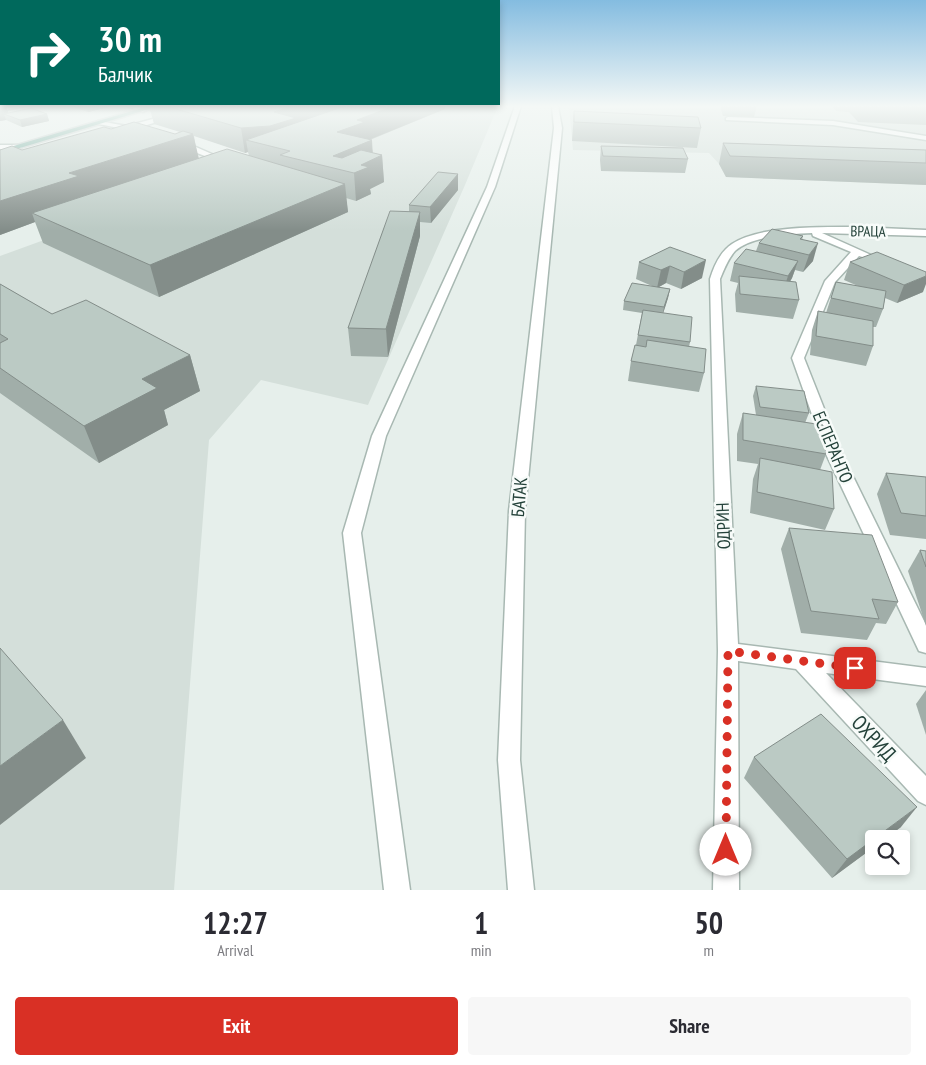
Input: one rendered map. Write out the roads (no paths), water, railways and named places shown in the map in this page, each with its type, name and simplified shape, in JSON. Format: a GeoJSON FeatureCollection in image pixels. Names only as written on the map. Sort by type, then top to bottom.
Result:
{"type":"FeatureCollection","features":[{"type":"Feature","properties":{"kind":"main road"},"geometry":{"type":"LineString","coordinates":[[0,152],[13,148]]}},
{"type":"Feature","properties":{"kind":"street"},"geometry":{"type":"LineString","coordinates":[[189,148],[217,158],[194,168]]}},
{"type":"Feature","properties":{"kind":"street"},"geometry":{"type":"LineString","coordinates":[[397,890],[352,533],[379,436],[491,187],[504,148]]}},
{"type":"Feature","properties":{"kind":"street","name":"БАТАК"},"geometry":{"type":"LineString","coordinates":[[521,890],[509,760],[517,511],[556,148]]}},
{"type":"Feature","properties":{"kind":"street"},"geometry":{"type":"LineString","coordinates":[[810,231],[873,258]]}},
{"type":"Feature","properties":{"kind":"street","name":"ВРАЦА"},"geometry":{"type":"LineString","coordinates":[[810,231],[926,232]]}},
{"type":"Feature","properties":{"kind":"street","name":"ОДРИН"},"geometry":{"type":"LineString","coordinates":[[726,890],[728,651],[714,279],[722,260],[740,244],[770,236],[810,231]]}},
{"type":"Feature","properties":{"kind":"street","name":"ЕСПЕРАНТО"},"geometry":{"type":"LineString","coordinates":[[857,252],[830,281],[798,358],[834,454],[926,645]]}},
{"type":"Feature","properties":{"kind":"street"},"geometry":{"type":"LineString","coordinates":[[728,651],[926,677]]}},
{"type":"Feature","properties":{"kind":"street","name":"ОХРИД"},"geometry":{"type":"LineString","coordinates":[[802,661],[926,793]]}}]}
